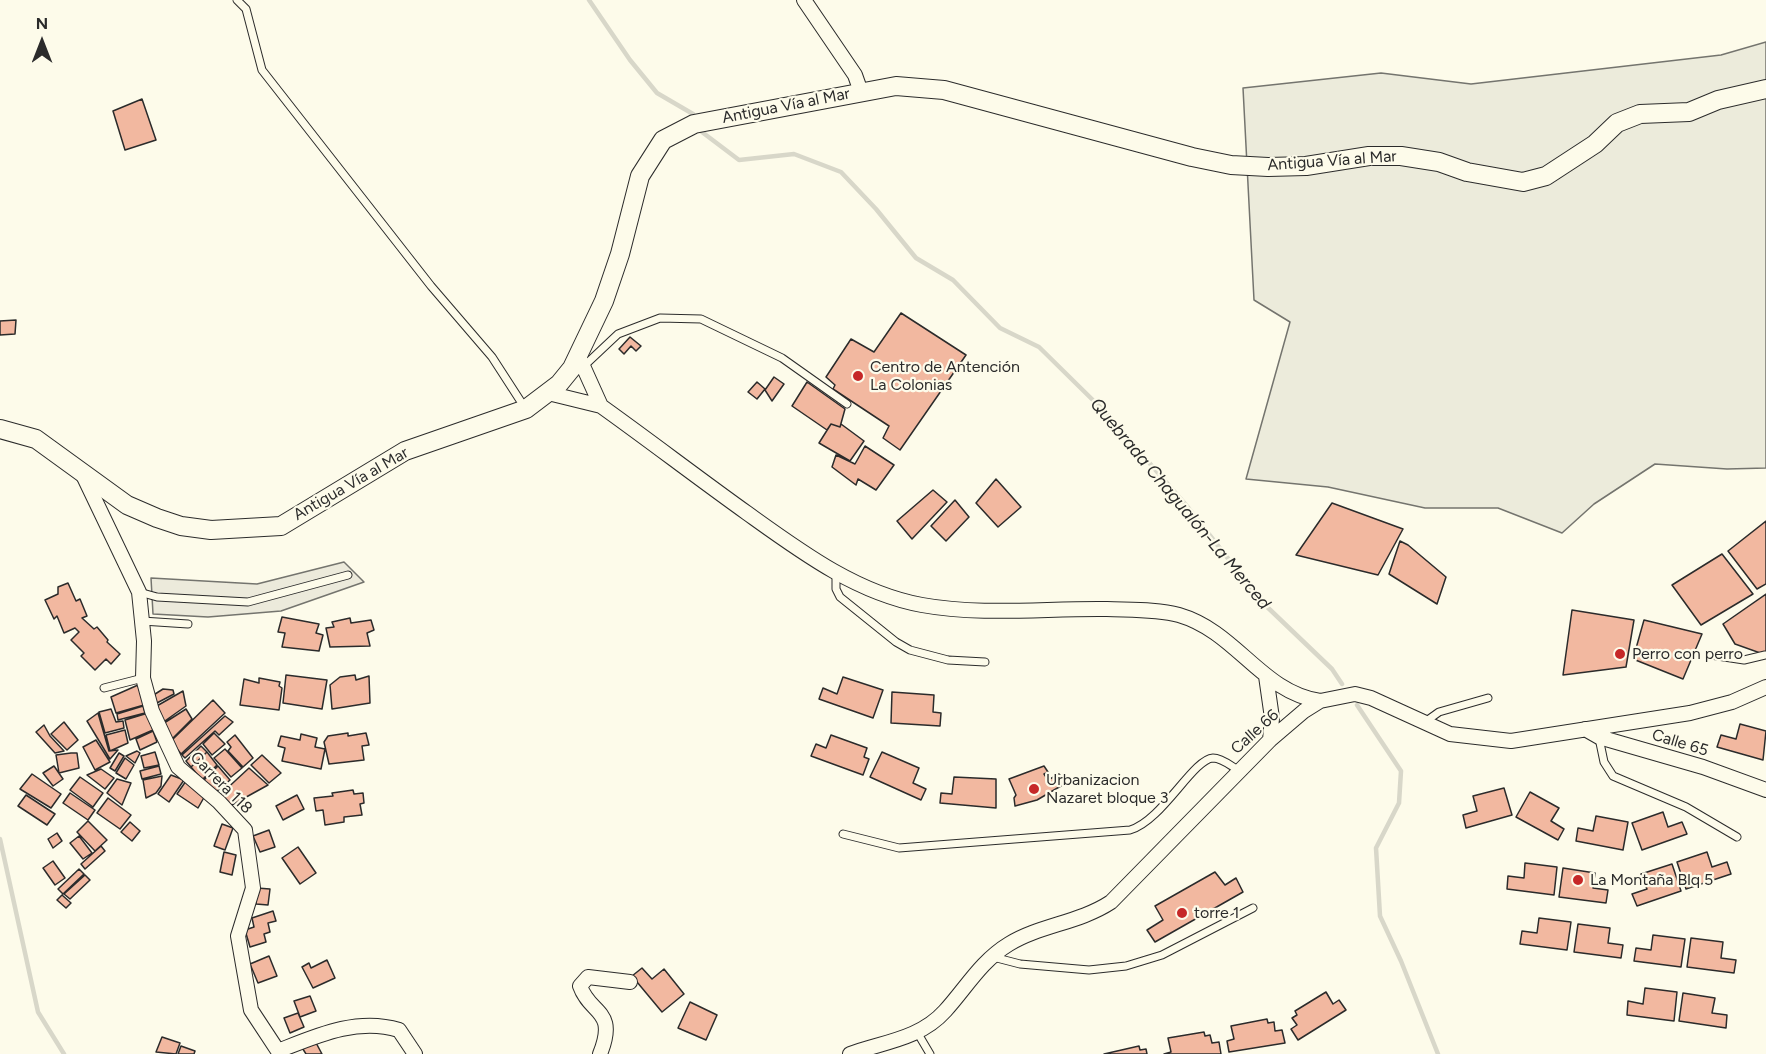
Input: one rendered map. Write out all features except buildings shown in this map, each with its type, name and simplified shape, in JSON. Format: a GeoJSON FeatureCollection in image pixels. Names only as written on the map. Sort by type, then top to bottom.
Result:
{"type":"FeatureCollection","features":[{"type":"Feature","properties":{"kind":"main road","name":"Antigua Vía al Mar"},"geometry":{"type":"LineString","coordinates":[[0,429],[36,439],[127,505],[181,526],[211,530],[281,526],[405,451],[526,408],[548,393],[581,360],[608,292],[640,176],[663,140],[694,124],[896,86],[944,90],[1192,157],[1231,165],[1306,166],[1359,157],[1401,156],[1493,178],[1523,182],[1546,176],[1595,144],[1617,123],[1640,114],[1689,112],[1718,100],[1766,90]]}},
{"type":"Feature","properties":{"kind":"street"},"geometry":{"type":"LineString","coordinates":[[804,0],[855,75],[861,92]]}},
{"type":"Feature","properties":{"kind":"street"},"geometry":{"type":"LineString","coordinates":[[581,360],[601,406]]}},
{"type":"Feature","properties":{"kind":"street"},"geometry":{"type":"LineString","coordinates":[[548,393],[601,406],[808,557],[894,598],[922,605],[966,610],[1144,610],[1179,615],[1215,630],[1266,676],[1289,693],[1320,701]]}},
{"type":"Feature","properties":{"kind":"street","name":"Carrera 118"},"geometry":{"type":"LineString","coordinates":[[82,473],[139,592],[143,678],[152,711],[178,767],[219,802],[245,830],[253,888],[238,936],[251,1011],[278,1051],[330,1031],[368,1025],[399,1030],[415,1054]]}},
{"type":"Feature","properties":{"kind":"street"},"geometry":{"type":"LineString","coordinates":[[1266,676],[1272,718],[1270,740]]}},
{"type":"Feature","properties":{"kind":"street","name":"Calle 66"},"geometry":{"type":"LineString","coordinates":[[850,1054],[908,1037],[917,1032],[945,1012],[965,984],[1009,944],[1095,913],[1111,902],[1238,770],[1304,711],[1320,701],[1355,694],[1371,698],[1450,734],[1511,741],[1690,713],[1732,702],[1766,687]]}},
{"type":"Feature","properties":{"kind":"street","name":"Calle 65"},"geometry":{"type":"LineString","coordinates":[[1585,729],[1599,737],[1703,767],[1766,790]]}},
{"type":"Feature","properties":{"kind":"street"},"geometry":{"type":"LineString","coordinates":[[600,1054],[605,1042],[602,1014],[584,995],[580,986],[588,977],[630,982]]}},
{"type":"Feature","properties":{"kind":"lane"},"geometry":{"type":"LineString","coordinates":[[237,0],[246,9],[262,70],[431,286],[492,357],[526,408]]}},
{"type":"Feature","properties":{"kind":"lane"},"geometry":{"type":"LineString","coordinates":[[581,360],[618,334],[660,318],[700,319],[782,358],[847,404]]}},
{"type":"Feature","properties":{"kind":"lane"},"geometry":{"type":"LineString","coordinates":[[836,571],[836,589],[840,597],[896,642],[930,656],[948,660],[985,662]]}},
{"type":"Feature","properties":{"kind":"lane"},"geometry":{"type":"LineString","coordinates":[[139,592],[157,597],[248,602],[348,575]]}},
{"type":"Feature","properties":{"kind":"lane"},"geometry":{"type":"LineString","coordinates":[[142,621],[188,624]]}},
{"type":"Feature","properties":{"kind":"lane"},"geometry":{"type":"LineString","coordinates":[[1711,655],[1744,660],[1764,655]]}},
{"type":"Feature","properties":{"kind":"lane"},"geometry":{"type":"LineString","coordinates":[[104,688],[143,678]]}},
{"type":"Feature","properties":{"kind":"lane"},"geometry":{"type":"LineString","coordinates":[[1425,722],[1439,712],[1488,698]]}},
{"type":"Feature","properties":{"kind":"lane"},"geometry":{"type":"LineString","coordinates":[[1599,737],[1604,762],[1613,776],[1686,807],[1737,837]]}},
{"type":"Feature","properties":{"kind":"lane"},"geometry":{"type":"LineString","coordinates":[[843,834],[899,848],[1130,830],[1154,817],[1203,761],[1219,759],[1238,770]]}},
{"type":"Feature","properties":{"kind":"lane"},"geometry":{"type":"LineString","coordinates":[[993,957],[1020,964],[1089,970],[1126,966],[1162,955],[1253,908]]}},
{"type":"Feature","properties":{"kind":"lane"},"geometry":{"type":"LineString","coordinates":[[917,1032],[930,1054]]}},
{"type":"Feature","properties":{"kind":"shaded area"},"geometry":{"type":"Polygon","coordinates":[[[1766,42],[1766,468],[1727,469],[1655,464],[1594,504],[1562,533],[1498,508],[1425,508],[1328,487],[1246,479],[1290,322],[1254,300],[1243,88],[1381,73],[1471,84],[1721,55],[1766,42]]]}},
{"type":"Feature","properties":{"kind":"shaded area"},"geometry":{"type":"Polygon","coordinates":[[[344,562],[364,582],[281,611],[208,617],[153,614],[151,578],[257,584],[344,562]]]}},
{"type":"Feature","properties":{"kind":"waterway","name":"Quebrada Chagualón-La Merced"},"geometry":{"type":"LineString","coordinates":[[589,0],[630,60],[657,93],[693,114]]}},
{"type":"Feature","properties":{"kind":"waterway","name":"Quebrada Chagualón-La Merced"},"geometry":{"type":"LineString","coordinates":[[698,129],[739,160],[794,154],[841,172],[876,209],[916,258],[953,280],[1000,328],[1039,347],[1105,412],[1186,505],[1263,603],[1332,669],[1342,684]]}},
{"type":"Feature","properties":{"kind":"waterway","name":"Quebrada Chagualón-La Merced"},"geometry":{"type":"LineString","coordinates":[[1357,705],[1401,771],[1399,803],[1376,848],[1380,916],[1401,961],[1438,1054]]}},
{"type":"Feature","properties":{"kind":"waterway"},"geometry":{"type":"LineString","coordinates":[[0,839],[38,1012],[64,1054]]}},
{"type":"Feature","properties":{"kind":"place","name":"Centro de Antención La Colonias"},"geometry":{"type":"Point","coordinates":[858,376]}},
{"type":"Feature","properties":{"kind":"place","name":"Perro con perro"},"geometry":{"type":"Point","coordinates":[1620,654]}},
{"type":"Feature","properties":{"kind":"place","name":"Urbanizacion Nazaret bloque 3"},"geometry":{"type":"Point","coordinates":[1034,789]}},
{"type":"Feature","properties":{"kind":"place","name":"La Montaña Blq 5"},"geometry":{"type":"Point","coordinates":[1578,880]}},
{"type":"Feature","properties":{"kind":"place","name":"torre 1"},"geometry":{"type":"Point","coordinates":[1182,913]}}]}
